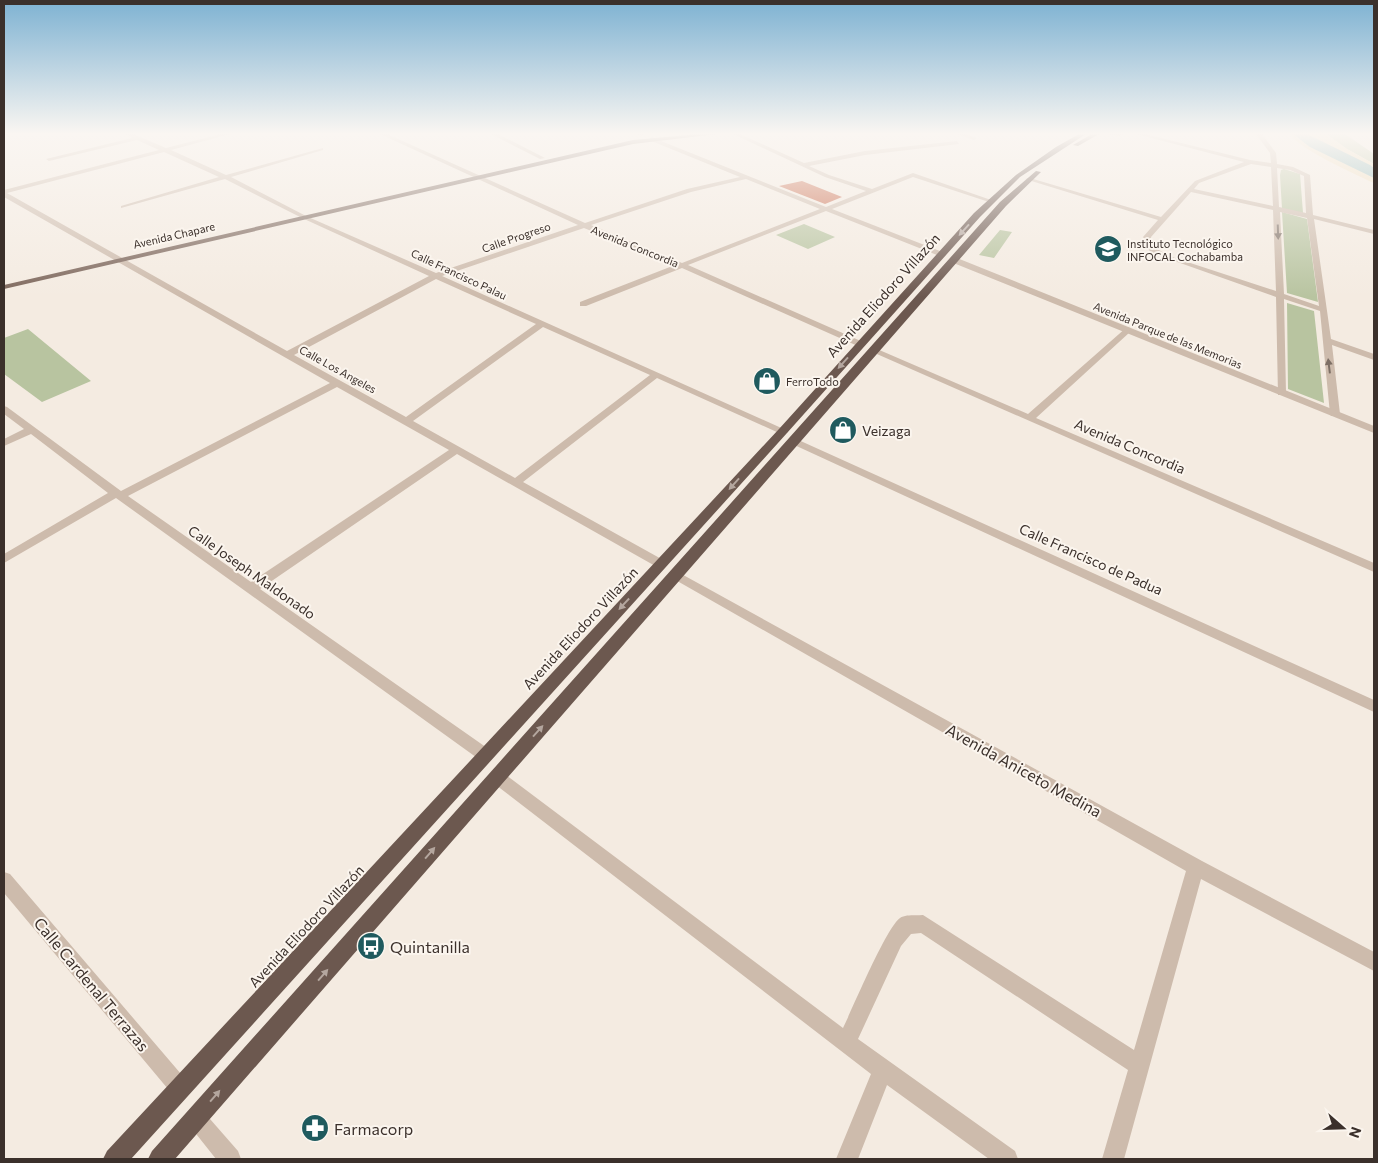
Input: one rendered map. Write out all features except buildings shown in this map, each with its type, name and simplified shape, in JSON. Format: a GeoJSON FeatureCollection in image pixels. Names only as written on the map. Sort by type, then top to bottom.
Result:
{"type":"FeatureCollection","features":[{"type":"Feature","properties":{"kind":"highway","name":"Avenida Eliodoro Villazón"},"geometry":{"type":"LineString","coordinates":[[160,1159],[874,351],[992,200],[1005,188]]}},
{"type":"Feature","properties":{"kind":"highway","name":"Avenida Eliodoro Villazón"},"geometry":{"type":"LineString","coordinates":[[114,1159],[661,564],[860,344],[1019,188]]}},
{"type":"Feature","properties":{"kind":"main road","name":"Avenida Chapare"},"geometry":{"type":"LineString","coordinates":[[4,280],[115,257],[417,188]]}},
{"type":"Feature","properties":{"kind":"main road","name":"Avenida Chapare"},"geometry":{"type":"LineString","coordinates":[[4,287],[115,257]]}},
{"type":"Feature","properties":{"kind":"street"},"geometry":{"type":"LineString","coordinates":[[4,193],[22,188]]}},
{"type":"Feature","properties":{"kind":"street"},"geometry":{"type":"LineString","coordinates":[[123,207],[187,188]]}},
{"type":"Feature","properties":{"kind":"street","name":"Calle Francisco Palau"},"geometry":{"type":"LineString","coordinates":[[247,188],[300,215],[782,431]]}},
{"type":"Feature","properties":{"kind":"street","name":"Avenida Concordia"},"geometry":{"type":"LineString","coordinates":[[504,188],[584,225],[681,265],[860,344]]}},
{"type":"Feature","properties":{"kind":"street","name":"Calle Progreso"},"geometry":{"type":"LineString","coordinates":[[287,355],[437,276],[697,188]]}},
{"type":"Feature","properties":{"kind":"street","name":"Avenida Parque de las Memorias"},"geometry":{"type":"LineString","coordinates":[[774,188],[1374,430]]}},
{"type":"Feature","properties":{"kind":"street"},"geometry":{"type":"LineString","coordinates":[[860,188],[873,192]]}},
{"type":"Feature","properties":{"kind":"street"},"geometry":{"type":"LineString","coordinates":[[583,304],[882,188]]}},
{"type":"Feature","properties":{"kind":"street"},"geometry":{"type":"LineString","coordinates":[[955,188],[992,200]]}},
{"type":"Feature","properties":{"kind":"street"},"geometry":{"type":"LineString","coordinates":[[1059,188],[1164,220]]}},
{"type":"Feature","properties":{"kind":"street"},"geometry":{"type":"LineString","coordinates":[[1276,188],[1280,296],[1281,393]]}},
{"type":"Feature","properties":{"kind":"street"},"geometry":{"type":"LineString","coordinates":[[1308,188],[1335,414]]}},
{"type":"Feature","properties":{"kind":"street"},"geometry":{"type":"LineString","coordinates":[[1324,310],[1159,254],[1150,248],[1147,243],[1147,237],[1190,190],[1367,228],[1374,232]]}},
{"type":"Feature","properties":{"kind":"street","name":"Calle Los Angeles"},"geometry":{"type":"LineString","coordinates":[[4,193],[287,355],[661,564]]}},
{"type":"Feature","properties":{"kind":"street"},"geometry":{"type":"LineString","coordinates":[[406,422],[541,324]]}},
{"type":"Feature","properties":{"kind":"street"},"geometry":{"type":"LineString","coordinates":[[1030,418],[1127,330]]}},
{"type":"Feature","properties":{"kind":"street"},"geometry":{"type":"LineString","coordinates":[[1326,340],[1374,357]]}},
{"type":"Feature","properties":{"kind":"street","name":"Avenida Concordia"},"geometry":{"type":"LineString","coordinates":[[874,351],[1374,568]]}},
{"type":"Feature","properties":{"kind":"street"},"geometry":{"type":"LineString","coordinates":[[515,483],[656,375]]}},
{"type":"Feature","properties":{"kind":"street"},"geometry":{"type":"LineString","coordinates":[[4,559],[118,494],[337,383]]}},
{"type":"Feature","properties":{"kind":"street","name":"Calle Joseph Maldonado"},"geometry":{"type":"LineString","coordinates":[[4,409],[250,589],[485,755]]}},
{"type":"Feature","properties":{"kind":"street"},"geometry":{"type":"LineString","coordinates":[[4,443],[31,430]]}},
{"type":"Feature","properties":{"kind":"street","name":"Calle Francisco de Padua"},"geometry":{"type":"LineString","coordinates":[[794,441],[1374,706]]}},
{"type":"Feature","properties":{"kind":"street"},"geometry":{"type":"LineString","coordinates":[[250,589],[456,450]]}},
{"type":"Feature","properties":{"kind":"street","name":"Avenida Aniceto Medina"},"geometry":{"type":"LineString","coordinates":[[676,575],[1196,867],[1374,962]]}},
{"type":"Feature","properties":{"kind":"street"},"geometry":{"type":"LineString","coordinates":[[497,777],[883,1070],[1007,1159]]}},
{"type":"Feature","properties":{"kind":"street"},"geometry":{"type":"LineString","coordinates":[[1113,1159],[1196,867]]}},
{"type":"Feature","properties":{"kind":"street","name":"Calle Cardenal Terrazas"},"geometry":{"type":"LineString","coordinates":[[4,880],[180,1088]]}},
{"type":"Feature","properties":{"kind":"street"},"geometry":{"type":"LineString","coordinates":[[847,1042],[895,940],[906,925],[923,924],[1140,1065]]}},
{"type":"Feature","properties":{"kind":"street"},"geometry":{"type":"LineString","coordinates":[[847,1159],[883,1070]]}},
{"type":"Feature","properties":{"kind":"street"},"geometry":{"type":"LineString","coordinates":[[196,1118],[230,1159]]}},
{"type":"Feature","properties":{"kind":"green space"},"geometry":{"type":"Polygon","coordinates":[[[1281,188],[1301,188],[1303,213],[1282,209],[1281,188]]]}},
{"type":"Feature","properties":{"kind":"green space"},"geometry":{"type":"Polygon","coordinates":[[[1282,212],[1307,219],[1318,302],[1287,293],[1282,212]]]}},
{"type":"Feature","properties":{"kind":"green space"},"geometry":{"type":"Polygon","coordinates":[[[804,224],[835,237],[808,249],[776,235],[804,224]]]}},
{"type":"Feature","properties":{"kind":"green space"},"geometry":{"type":"Polygon","coordinates":[[[1000,230],[1012,232],[994,258],[979,255],[1000,230]]]}},
{"type":"Feature","properties":{"kind":"green space"},"geometry":{"type":"Polygon","coordinates":[[[1287,303],[1314,311],[1324,403],[1288,389],[1287,303]]]}},
{"type":"Feature","properties":{"kind":"green space"},"geometry":{"type":"Polygon","coordinates":[[[28,329],[91,381],[42,402],[4,374],[4,338],[28,329]]]}},
{"type":"Feature","properties":{"kind":"place","name":"Instituto Tecnológico INFOCAL Cochabamba"},"geometry":{"type":"Point","coordinates":[1108,249]}},
{"type":"Feature","properties":{"kind":"place","name":"FerroTodo"},"geometry":{"type":"Point","coordinates":[767,381]}},
{"type":"Feature","properties":{"kind":"place","name":"Veizaga"},"geometry":{"type":"Point","coordinates":[843,430]}},
{"type":"Feature","properties":{"kind":"place","name":"Quintanilla"},"geometry":{"type":"Point","coordinates":[371,946]}},
{"type":"Feature","properties":{"kind":"place","name":"Farmacorp"},"geometry":{"type":"Point","coordinates":[315,1128]}}]}
